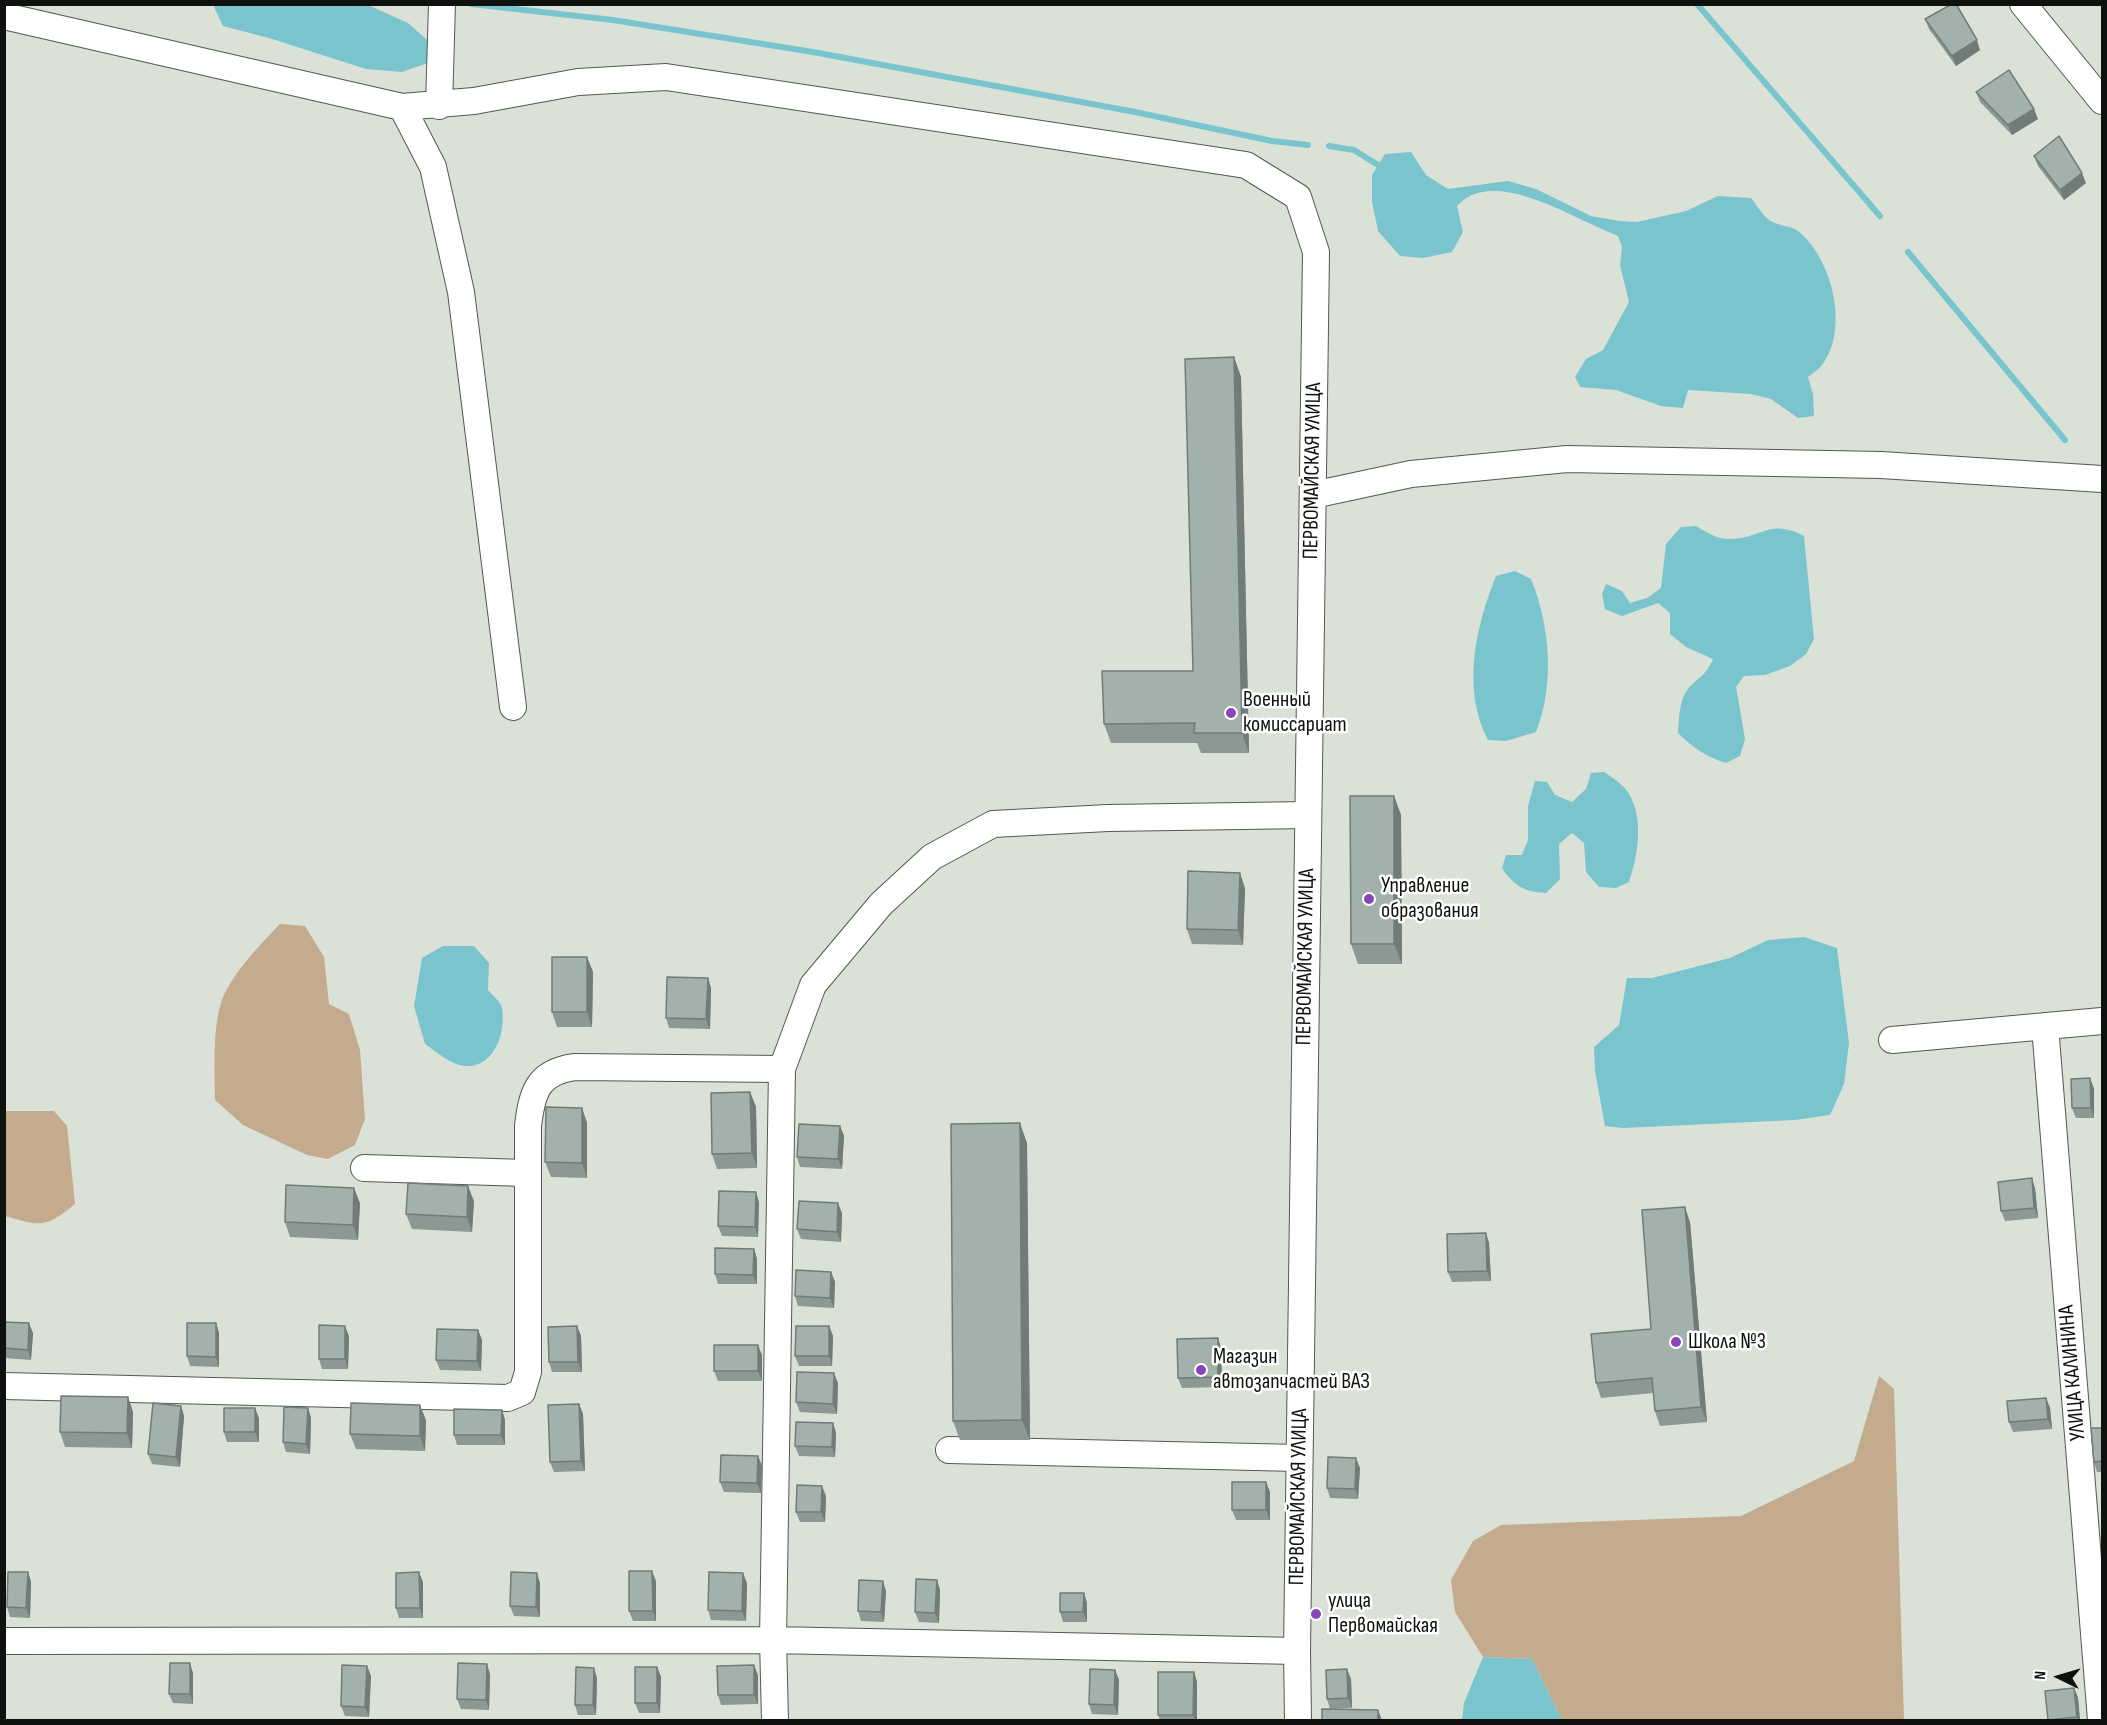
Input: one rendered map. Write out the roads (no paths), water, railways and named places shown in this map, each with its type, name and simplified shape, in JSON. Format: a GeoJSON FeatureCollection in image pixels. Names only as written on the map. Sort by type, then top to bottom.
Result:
{"type":"FeatureCollection","features":[{"type":"Feature","properties":{"kind":"street"},"geometry":{"type":"LineString","coordinates":[[4,16],[402,107],[439,106],[442,4]]}},
{"type":"Feature","properties":{"kind":"street"},"geometry":{"type":"LineString","coordinates":[[2023,4],[2103,101]]}},
{"type":"Feature","properties":{"kind":"street","name":"ПЕРВОМАЙСКАЯ УЛИЦА"},"geometry":{"type":"LineString","coordinates":[[439,106],[578,82],[666,77],[1246,165],[1298,197],[1316,252],[1299,1458],[1298,1720]]}},
{"type":"Feature","properties":{"kind":"street"},"geometry":{"type":"LineString","coordinates":[[402,107],[433,167],[461,292],[513,707]]}},
{"type":"Feature","properties":{"kind":"street"},"geometry":{"type":"LineString","coordinates":[[1312,495],[1412,474],[1567,459],[1881,465],[2103,479]]}},
{"type":"Feature","properties":{"kind":"street"},"geometry":{"type":"LineString","coordinates":[[775,1720],[773,1640],[782,1069],[813,986],[881,904],[932,857],[993,824],[1108,818],[1308,815]]}},
{"type":"Feature","properties":{"kind":"street"},"geometry":{"type":"LineString","coordinates":[[1892,1040],[2103,1022]]}},
{"type":"Feature","properties":{"kind":"street","name":"УЛИЦА КАЛИНИНА"},"geometry":{"type":"LineString","coordinates":[[2045,1026],[2099,1654],[2101,1720]]}},
{"type":"Feature","properties":{"kind":"street"},"geometry":{"type":"LineString","coordinates":[[4,1386],[508,1398],[522,1392],[528,1372],[526,1173],[531,1097],[542,1080],[559,1069],[782,1069]]}},
{"type":"Feature","properties":{"kind":"street"},"geometry":{"type":"LineString","coordinates":[[364,1168],[526,1173]]}},
{"type":"Feature","properties":{"kind":"street"},"geometry":{"type":"LineString","coordinates":[[949,1450],[1299,1458]]}},
{"type":"Feature","properties":{"kind":"street"},"geometry":{"type":"LineString","coordinates":[[4,1641],[773,1640],[1297,1652]]}},
{"type":"Feature","properties":{"kind":"water"},"geometry":{"type":"Polygon","coordinates":[[[216,4],[368,5],[408,23],[427,40],[428,63],[402,72],[366,69],[223,26],[214,7],[216,4]]]}},
{"type":"Feature","properties":{"kind":"water"},"geometry":{"type":"Polygon","coordinates":[[[1411,152],[1426,175],[1448,189],[1508,181],[1536,189],[1591,216],[1620,221],[1637,222],[1686,211],[1718,196],[1751,198],[1768,219],[1795,229],[1810,243],[1828,276],[1836,314],[1835,333],[1822,365],[1808,377],[1813,394],[1814,416],[1798,418],[1771,399],[1751,394],[1688,390],[1683,408],[1661,406],[1616,390],[1580,387],[1575,377],[1586,359],[1603,350],[1629,302],[1620,265],[1622,247],[1618,236],[1526,197],[1507,192],[1489,191],[1470,196],[1457,206],[1463,232],[1452,252],[1423,258],[1400,256],[1378,231],[1372,202],[1372,175],[1385,154],[1411,152]]]}},
{"type":"Feature","properties":{"kind":"water"},"geometry":{"type":"Polygon","coordinates":[[[1696,526],[1712,535],[1726,539],[1742,538],[1774,529],[1792,531],[1804,536],[1814,639],[1806,654],[1790,666],[1765,675],[1744,676],[1736,687],[1745,739],[1740,756],[1726,763],[1700,751],[1678,733],[1680,710],[1685,693],[1705,673],[1713,659],[1686,647],[1670,634],[1670,613],[1658,603],[1622,616],[1605,609],[1602,594],[1606,584],[1622,591],[1630,603],[1647,598],[1661,588],[1666,544],[1681,527],[1696,526]]]}},
{"type":"Feature","properties":{"kind":"water"},"geometry":{"type":"Polygon","coordinates":[[[1515,571],[1531,579],[1542,616],[1548,655],[1546,695],[1536,732],[1506,741],[1488,740],[1475,700],[1474,658],[1483,616],[1496,576],[1515,571]]]}},
{"type":"Feature","properties":{"kind":"water"},"geometry":{"type":"Polygon","coordinates":[[[1604,772],[1627,791],[1637,815],[1637,849],[1629,882],[1616,888],[1599,887],[1586,872],[1584,843],[1572,833],[1559,844],[1560,879],[1546,893],[1532,891],[1516,884],[1502,868],[1506,855],[1522,855],[1528,840],[1528,806],[1535,781],[1547,782],[1555,795],[1572,802],[1586,789],[1591,773],[1604,772]]]}},
{"type":"Feature","properties":{"kind":"water"},"geometry":{"type":"Polygon","coordinates":[[[1804,937],[1837,948],[1849,1043],[1844,1084],[1830,1115],[1795,1120],[1623,1128],[1605,1126],[1595,1071],[1594,1047],[1619,1025],[1627,978],[1652,978],[1730,958],[1768,940],[1804,937]]]}},
{"type":"Feature","properties":{"kind":"water"},"geometry":{"type":"Polygon","coordinates":[[[443,946],[474,946],[489,963],[488,990],[502,1008],[502,1027],[496,1047],[484,1061],[475,1065],[465,1066],[455,1063],[425,1044],[414,1006],[422,958],[443,946]]]}},
{"type":"Feature","properties":{"kind":"water"},"geometry":{"type":"Polygon","coordinates":[[[1483,1657],[1532,1659],[1562,1720],[1462,1720],[1464,1703],[1483,1657]]]}},
{"type":"Feature","properties":{"kind":"waterway"},"geometry":{"type":"LineString","coordinates":[[471,4],[613,20],[813,52],[1135,112],[1272,141],[1308,145]]}},
{"type":"Feature","properties":{"kind":"waterway"},"geometry":{"type":"LineString","coordinates":[[1697,4],[1880,216]]}},
{"type":"Feature","properties":{"kind":"waterway"},"geometry":{"type":"LineString","coordinates":[[1329,146],[1354,150],[1378,165]]}},
{"type":"Feature","properties":{"kind":"waterway"},"geometry":{"type":"LineString","coordinates":[[1908,252],[2065,440]]}},
{"type":"Feature","properties":{"kind":"place","name":"Военный комиссариат"},"geometry":{"type":"Point","coordinates":[1231,713]}},
{"type":"Feature","properties":{"kind":"place","name":"Управление образования"},"geometry":{"type":"Point","coordinates":[1369,899]}},
{"type":"Feature","properties":{"kind":"place","name":"Школа №3"},"geometry":{"type":"Point","coordinates":[1676,1342]}},
{"type":"Feature","properties":{"kind":"place","name":"Магазин автозапчастей ВАЗ"},"geometry":{"type":"Point","coordinates":[1201,1370]}},
{"type":"Feature","properties":{"kind":"place","name":"улица Первомайская"},"geometry":{"type":"Point","coordinates":[1316,1614]}}]}
